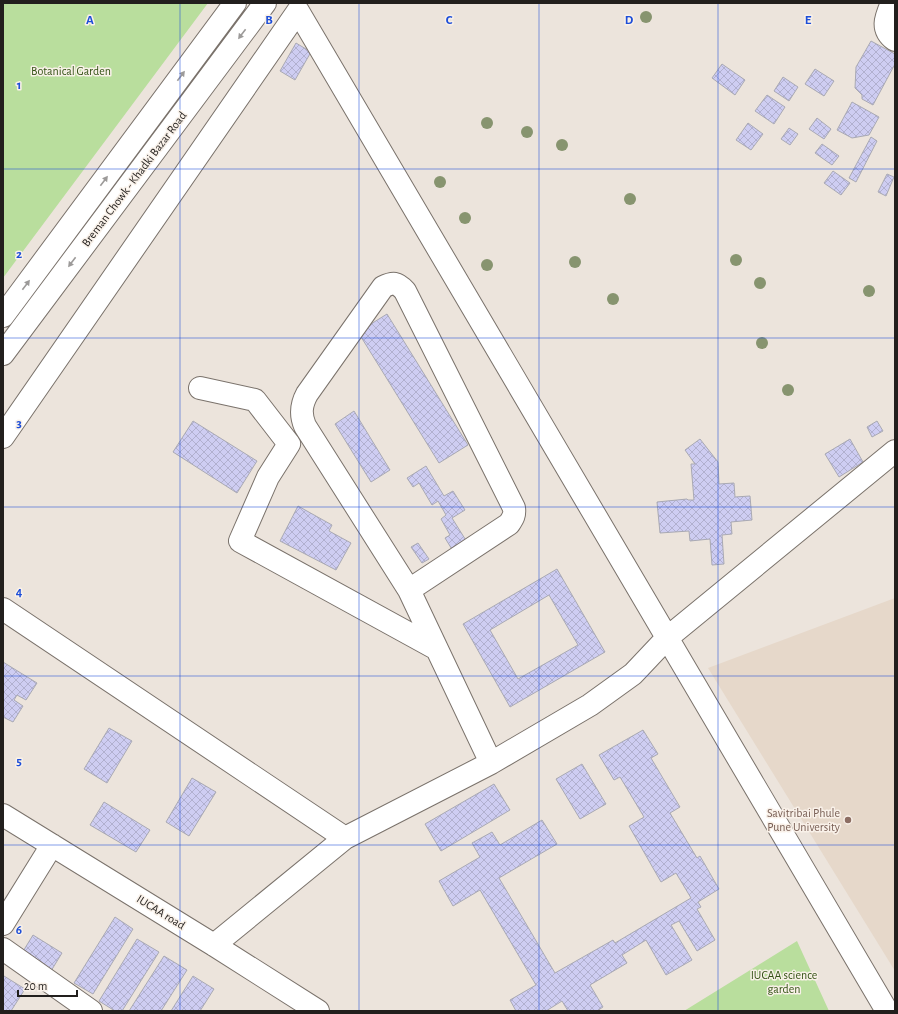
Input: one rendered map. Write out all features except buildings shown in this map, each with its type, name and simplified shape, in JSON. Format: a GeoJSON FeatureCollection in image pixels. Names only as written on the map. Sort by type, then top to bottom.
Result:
{"type":"FeatureCollection","features":[{"type":"Feature","properties":{"kind":"main road","name":"Breman Chowk - Khadki Bazar Road"},"geometry":{"type":"LineString","coordinates":[[3,316],[236,3]]}},
{"type":"Feature","properties":{"kind":"main road","name":"Breman Chowk - Khadki Bazar Road"},"geometry":{"type":"LineString","coordinates":[[3,354],[265,3]]}},
{"type":"Feature","properties":{"kind":"main road"},"geometry":{"type":"LineString","coordinates":[[892,3],[885,21],[889,34],[895,40]]}},
{"type":"Feature","properties":{"kind":"main road"},"geometry":{"type":"LineString","coordinates":[[3,437],[296,7],[887,1011]]}},
{"type":"Feature","properties":{"kind":"main road"},"geometry":{"type":"LineString","coordinates":[[409,590],[509,524],[513,518],[514,508],[405,291],[395,283],[383,287],[307,394],[303,401],[301,410],[302,418],[305,426],[409,590],[491,763]]}},
{"type":"Feature","properties":{"kind":"main road"},"geometry":{"type":"LineString","coordinates":[[200,388],[254,400],[289,444],[268,477],[240,541],[437,649]]}},
{"type":"Feature","properties":{"kind":"main road"},"geometry":{"type":"LineString","coordinates":[[214,945],[345,838],[491,763],[590,705],[633,674],[667,638],[895,451]]}},
{"type":"Feature","properties":{"kind":"main road"},"geometry":{"type":"LineString","coordinates":[[3,609],[345,838]]}},
{"type":"Feature","properties":{"kind":"main road","name":"IUCAA road"},"geometry":{"type":"LineString","coordinates":[[3,815],[318,1011]]}},
{"type":"Feature","properties":{"kind":"main road"},"geometry":{"type":"LineString","coordinates":[[3,924],[52,845]]}},
{"type":"Feature","properties":{"kind":"main road"},"geometry":{"type":"LineString","coordinates":[[3,949],[91,1011]]}},
{"type":"Feature","properties":{"kind":"shaded area","name":"Savitribai Phule Pune University"},"geometry":{"type":"Polygon","coordinates":[[[895,598],[895,971],[708,668],[895,598]]]}},
{"type":"Feature","properties":{"kind":"green space","name":"Botanical Garden"},"geometry":{"type":"Polygon","coordinates":[[[3,3],[208,3],[3,278],[3,3]]]}},
{"type":"Feature","properties":{"kind":"green space","name":"IUCAA science garden"},"geometry":{"type":"Polygon","coordinates":[[[797,941],[829,1011],[684,1011],[797,941]]]}},
{"type":"Feature","properties":{"kind":"place","name":"Savitribai Phule Pune University"},"geometry":{"type":"Point","coordinates":[848,820]}}]}
